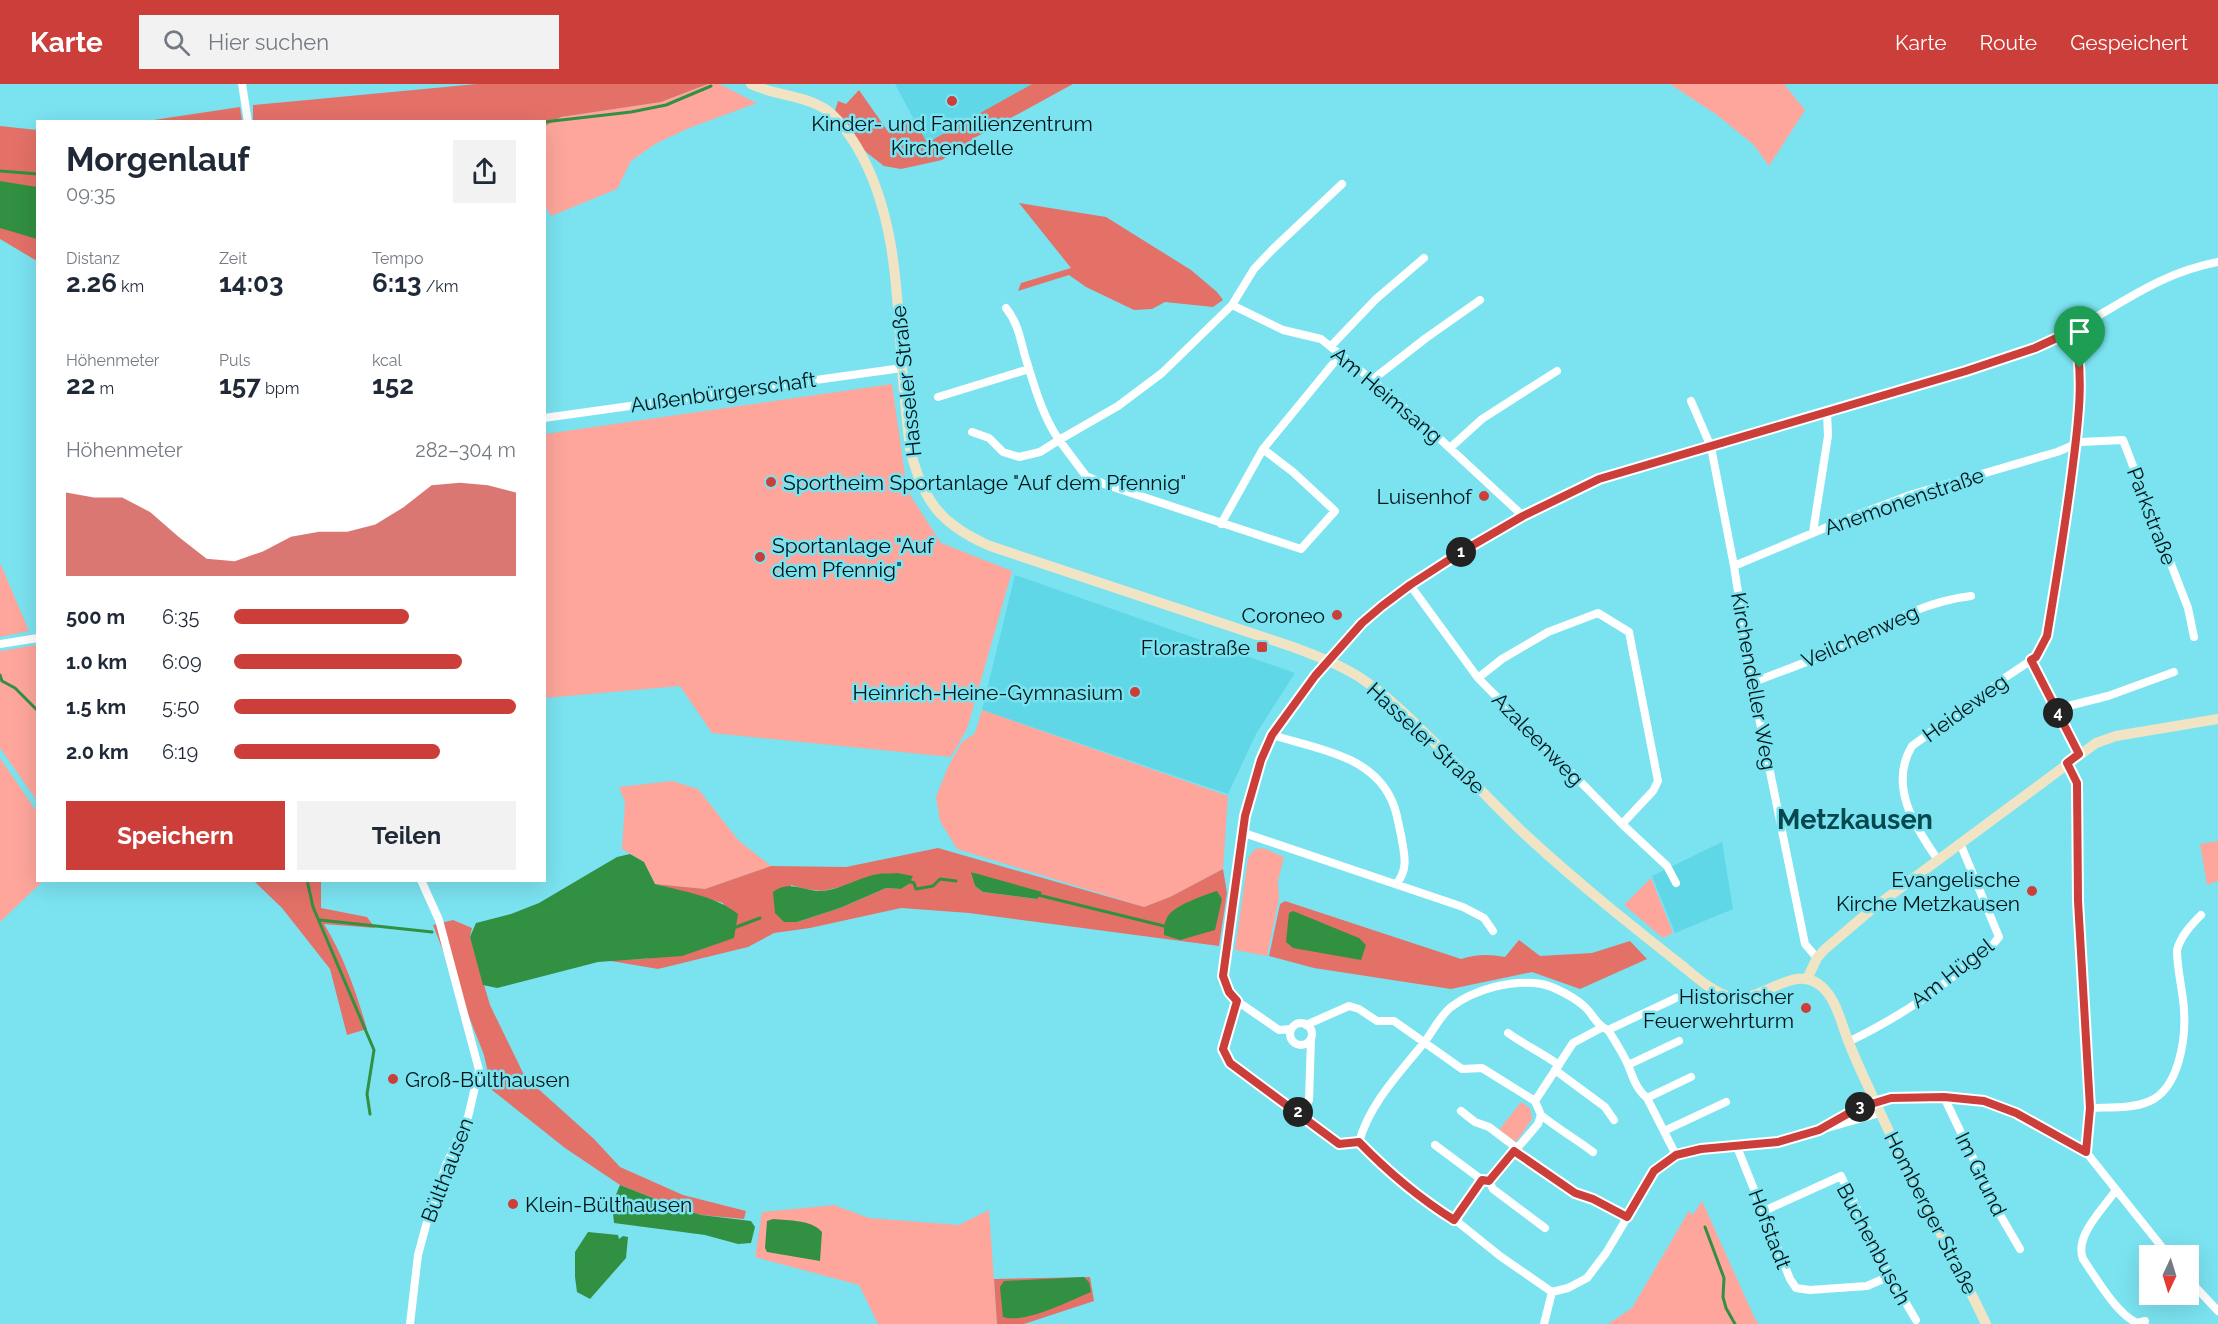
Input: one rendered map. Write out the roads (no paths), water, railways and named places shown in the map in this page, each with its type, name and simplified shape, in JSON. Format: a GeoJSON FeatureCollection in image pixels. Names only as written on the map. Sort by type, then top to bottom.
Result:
{"type":"FeatureCollection","features":[{"type":"Feature","properties":{"kind":"main road","name":"Hasseler Straße"},"geometry":{"type":"LineString","coordinates":[[751,84],[770,92],[810,102],[829,111],[851,137],[861,154],[881,206],[892,251],[898,292],[902,368],[910,449],[916,470],[935,507],[952,526],[990,546],[1329,661],[1374,687],[1413,721],[1528,837],[1574,878],[1696,976],[1724,994],[1735,998],[1745,997],[1791,980],[1807,979]]}},
{"type":"Feature","properties":{"kind":"main road"},"geometry":{"type":"LineString","coordinates":[[1807,979],[1815,957],[1872,909],[2096,743],[2116,736],[2218,719]]}},
{"type":"Feature","properties":{"kind":"main road","name":"Homberger Straße"},"geometry":{"type":"LineString","coordinates":[[1807,979],[1822,986],[1828,992],[1880,1113],[1986,1324]]}},
{"type":"Feature","properties":{"kind":"street"},"geometry":{"type":"LineString","coordinates":[[242,84],[248,120]]}},
{"type":"Feature","properties":{"kind":"street"},"geometry":{"type":"LineString","coordinates":[[972,432],[989,438],[1003,452],[1019,457],[1040,452],[1118,406],[1162,373],[1232,305],[1254,269],[1342,183]]}},
{"type":"Feature","properties":{"kind":"street"},"geometry":{"type":"LineString","coordinates":[[1331,346],[1376,299],[1425,258]]}},
{"type":"Feature","properties":{"kind":"street"},"geometry":{"type":"LineString","coordinates":[[1454,1220],[1538,1124],[1540,1115],[1535,1101],[1482,1068],[1462,1069],[1394,1021],[1377,1022],[1359,1009],[1349,1006],[1306,1024],[1279,1030],[1237,1001],[1229,992],[1223,976],[1237,874],[1253,783],[1272,735],[1288,711],[1362,623],[1410,585],[1523,516],[1599,479],[2001,360],[2074,330],[2150,284],[2218,262]]}},
{"type":"Feature","properties":{"kind":"street"},"geometry":{"type":"LineString","coordinates":[[1372,380],[1480,300]]}},
{"type":"Feature","properties":{"kind":"street","name":"Am Heimsang"},"geometry":{"type":"LineString","coordinates":[[1232,305],[1284,330],[1321,339],[1331,346],[1450,448],[1523,516]]}},
{"type":"Feature","properties":{"kind":"street"},"geometry":{"type":"LineString","coordinates":[[1006,308],[1020,331],[1029,369],[1047,423],[1086,476],[1221,524],[1301,549],[1335,511],[1293,472],[1263,449]]}},
{"type":"Feature","properties":{"kind":"street"},"geometry":{"type":"LineString","coordinates":[[2074,330],[2079,350],[2080,368],[2075,443],[2047,636],[2036,657],[2031,660],[2079,754]]}},
{"type":"Feature","properties":{"kind":"street"},"geometry":{"type":"LineString","coordinates":[[1221,524],[1263,449],[1341,354]]}},
{"type":"Feature","properties":{"kind":"street","name":"Außenbürgerschaft"},"geometry":{"type":"LineString","coordinates":[[546,418],[902,368]]}},
{"type":"Feature","properties":{"kind":"street"},"geometry":{"type":"LineString","coordinates":[[938,397],[1029,369]]}},
{"type":"Feature","properties":{"kind":"street"},"geometry":{"type":"LineString","coordinates":[[1450,448],[1482,419],[1557,371]]}},
{"type":"Feature","properties":{"kind":"street","name":"Kirchendeller Weg"},"geometry":{"type":"LineString","coordinates":[[1691,401],[1711,447],[1734,566],[1752,683],[1805,944],[1815,957]]}},
{"type":"Feature","properties":{"kind":"street"},"geometry":{"type":"LineString","coordinates":[[1813,532],[1828,436],[1827,412]]}},
{"type":"Feature","properties":{"kind":"street","name":"Parkstraße"},"geometry":{"type":"LineString","coordinates":[[2075,443],[2123,440],[2188,608],[2194,637]]}},
{"type":"Feature","properties":{"kind":"street","name":"Anemonenstraße"},"geometry":{"type":"LineString","coordinates":[[1734,566],[1813,532],[1913,494],[2057,453],[2075,443]]}},
{"type":"Feature","properties":{"kind":"street","name":"Azaleenweg"},"geometry":{"type":"LineString","coordinates":[[1410,585],[1478,678],[1622,824],[1667,866],[1676,883]]}},
{"type":"Feature","properties":{"kind":"street","name":"Veilchenweg"},"geometry":{"type":"LineString","coordinates":[[1752,683],[1822,655],[1913,611],[1956,597],[1971,596]]}},
{"type":"Feature","properties":{"kind":"street"},"geometry":{"type":"LineString","coordinates":[[1478,678],[1502,659],[1548,632],[1598,613],[1629,632],[1658,781],[1653,792],[1622,824]]}},
{"type":"Feature","properties":{"kind":"street"},"geometry":{"type":"LineString","coordinates":[[0,644],[36,638]]}},
{"type":"Feature","properties":{"kind":"street","name":"Heideweg"},"geometry":{"type":"LineString","coordinates":[[1938,860],[1912,821],[1905,799],[1903,773],[1909,751],[1912,746],[2031,660]]}},
{"type":"Feature","properties":{"kind":"street"},"geometry":{"type":"LineString","coordinates":[[2056,709],[2108,696],[2174,672]]}},
{"type":"Feature","properties":{"kind":"street"},"geometry":{"type":"LineString","coordinates":[[1272,735],[1348,759],[1376,777],[1391,799],[1400,833],[1405,867],[1404,874],[1397,884]]}},
{"type":"Feature","properties":{"kind":"street"},"geometry":{"type":"LineString","coordinates":[[2067,763],[2077,783],[2078,901],[2090,1108],[2086,1152]]}},
{"type":"Feature","properties":{"kind":"street"},"geometry":{"type":"LineString","coordinates":[[1244,833],[1463,907],[1484,918],[1493,931]]}},
{"type":"Feature","properties":{"kind":"street","name":"Am Hügel"},"geometry":{"type":"LineString","coordinates":[[1848,1042],[1942,987],[1992,948],[1999,936],[1960,843]]}},
{"type":"Feature","properties":{"kind":"street","name":"Bülthausen"},"geometry":{"type":"LineString","coordinates":[[410,1324],[418,1255],[425,1227],[446,1165],[468,1116],[479,1070],[439,920],[422,882]]}},
{"type":"Feature","properties":{"kind":"street"},"geometry":{"type":"LineString","coordinates":[[2090,1108],[2132,1106],[2151,1101],[2172,1080],[2181,1050],[2184,1012],[2177,950],[2189,927],[2200,915]]}},
{"type":"Feature","properties":{"kind":"street"},"geometry":{"type":"LineString","coordinates":[[1359,1142],[1364,1124],[1400,1069],[1424,1042],[1449,1008],[1470,995],[1503,985],[1524,982],[1545,984],[1586,1007],[1605,1029],[1628,1065],[1636,1084],[1647,1098],[1676,1155]]}},
{"type":"Feature","properties":{"kind":"street"},"geometry":{"type":"LineString","coordinates":[[1535,1101],[1573,1043],[1676,998]]}},
{"type":"Feature","properties":{"kind":"street"},"geometry":{"type":"LineString","coordinates":[[1237,1001],[1223,1049],[1230,1063],[1339,1144],[1359,1142]]}},
{"type":"Feature","properties":{"kind":"street"},"geometry":{"type":"LineString","coordinates":[[1301,1114],[1309,1100],[1311,1031],[1306,1024]]}},
{"type":"Feature","properties":{"kind":"street"},"geometry":{"type":"LineString","coordinates":[[1291,1029],[1290,1037],[1296,1044],[1304,1045],[1311,1039]]}},
{"type":"Feature","properties":{"kind":"street"},"geometry":{"type":"LineString","coordinates":[[1508,1033],[1529,1049],[1537,1050],[1605,1107],[1614,1120]]}},
{"type":"Feature","properties":{"kind":"street"},"geometry":{"type":"LineString","coordinates":[[1628,1065],[1679,1041]]}},
{"type":"Feature","properties":{"kind":"street"},"geometry":{"type":"LineString","coordinates":[[1647,1098],[1691,1077]]}},
{"type":"Feature","properties":{"kind":"street"},"geometry":{"type":"LineString","coordinates":[[1819,1130],[1875,1101],[1906,1097],[1944,1097],[1984,1101],[2000,1106],[2086,1152],[2160,1245]]}},
{"type":"Feature","properties":{"kind":"street","name":"Im Grund"},"geometry":{"type":"LineString","coordinates":[[1944,1097],[1999,1213],[2020,1249]]}},
{"type":"Feature","properties":{"kind":"street"},"geometry":{"type":"LineString","coordinates":[[1664,1131],[1726,1102]]}},
{"type":"Feature","properties":{"kind":"street"},"geometry":{"type":"LineString","coordinates":[[1461,1111],[1475,1122],[1489,1127],[1516,1150],[1575,1193],[1593,1199],[1627,1217]]}},
{"type":"Feature","properties":{"kind":"street"},"geometry":{"type":"LineString","coordinates":[[1359,1142],[1425,1202],[1454,1220],[1552,1292],[1568,1288],[1587,1278],[1606,1253],[1654,1171],[1676,1155],[1701,1149],[1778,1142],[1880,1113]]}},
{"type":"Feature","properties":{"kind":"street"},"geometry":{"type":"LineString","coordinates":[[1540,1115],[1593,1152]]}},
{"type":"Feature","properties":{"kind":"street"},"geometry":{"type":"LineString","coordinates":[[1436,1145],[1545,1228]]}},
{"type":"Feature","properties":{"kind":"street","name":"Hofstadt"},"geometry":{"type":"LineString","coordinates":[[1737,1147],[1790,1279],[1796,1288],[1810,1290],[1867,1286],[1890,1276]]}},
{"type":"Feature","properties":{"kind":"street","name":"Buchenbusch"},"geometry":{"type":"LineString","coordinates":[[1764,1211],[1840,1176],[1890,1276],[1916,1320]]}},
{"type":"Feature","properties":{"kind":"street"},"geometry":{"type":"LineString","coordinates":[[2116,1190],[2084,1234],[2079,1251],[2119,1308],[2131,1320],[2137,1323],[2145,1321]]}},
{"type":"Feature","properties":{"kind":"street"},"geometry":{"type":"LineString","coordinates":[[2199,1291],[2218,1311]]}},
{"type":"Feature","properties":{"kind":"street"},"geometry":{"type":"LineString","coordinates":[[1544,1324],[1552,1292]]}},
{"type":"Feature","properties":{"kind":"waterway"},"geometry":{"type":"LineString","coordinates":[[546,122],[631,112],[666,105],[711,86]]}},
{"type":"Feature","properties":{"kind":"waterway"},"geometry":{"type":"LineString","coordinates":[[0,171],[36,174]]}},
{"type":"Feature","properties":{"kind":"waterway"},"geometry":{"type":"LineString","coordinates":[[0,675],[2,681],[15,688],[36,709]]}},
{"type":"Feature","properties":{"kind":"waterway"},"geometry":{"type":"LineString","coordinates":[[907,881],[914,883],[916,889],[933,886],[940,879],[956,881]]}},
{"type":"Feature","properties":{"kind":"waterway"},"geometry":{"type":"LineString","coordinates":[[307,882],[313,907],[374,1050],[367,1094],[370,1114]]}},
{"type":"Feature","properties":{"kind":"waterway"},"geometry":{"type":"LineString","coordinates":[[1038,895],[1164,926]]}},
{"type":"Feature","properties":{"kind":"waterway"},"geometry":{"type":"LineString","coordinates":[[731,929],[760,918]]}},
{"type":"Feature","properties":{"kind":"waterway"},"geometry":{"type":"LineString","coordinates":[[320,920],[432,932]]}},
{"type":"Feature","properties":{"kind":"waterway"},"geometry":{"type":"LineString","coordinates":[[1705,1227],[1724,1278],[1723,1297],[1726,1308],[1735,1324]]}},
{"type":"Feature","properties":{"kind":"place","name":"Kinder- und Familienzentrum Kirchendelle"},"geometry":{"type":"Point","coordinates":[952,101]}},
{"type":"Feature","properties":{"kind":"place","name":"Sportheim Sportanlage \"Auf dem Pfennig\""},"geometry":{"type":"Point","coordinates":[771,482]}},
{"type":"Feature","properties":{"kind":"place","name":"Luisenhof"},"geometry":{"type":"Point","coordinates":[1484,496]}},
{"type":"Feature","properties":{"kind":"place","name":"Sportanlage \"Auf dem Pfennig\""},"geometry":{"type":"Point","coordinates":[760,557]}},
{"type":"Feature","properties":{"kind":"place","name":"Coroneo"},"geometry":{"type":"Point","coordinates":[1337,615]}},
{"type":"Feature","properties":{"kind":"place","name":"Florastraße"},"geometry":{"type":"Point","coordinates":[1262,647]}},
{"type":"Feature","properties":{"kind":"place","name":"Heinrich-Heine-Gymnasium"},"geometry":{"type":"Point","coordinates":[1135,692]}},
{"type":"Feature","properties":{"kind":"place","name":"Evangelische Kirche Metzkausen"},"geometry":{"type":"Point","coordinates":[2032,891]}},
{"type":"Feature","properties":{"kind":"place","name":"Historischer Feuerwehrturm"},"geometry":{"type":"Point","coordinates":[1806,1008]}},
{"type":"Feature","properties":{"kind":"place","name":"Groß-Bülthausen"},"geometry":{"type":"Point","coordinates":[393,1079]}},
{"type":"Feature","properties":{"kind":"place","name":"Klein-Bülthausen"},"geometry":{"type":"Point","coordinates":[513,1204]}},
{"type":"Feature","properties":{"kind":"district","name":"Metzkausen"},"geometry":{"type":"Point","coordinates":[1855,819]}}]}
